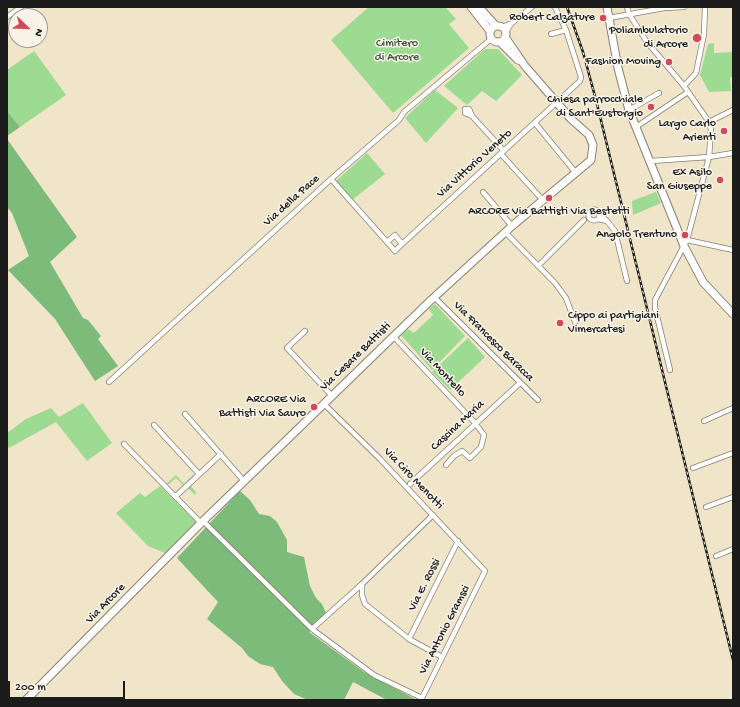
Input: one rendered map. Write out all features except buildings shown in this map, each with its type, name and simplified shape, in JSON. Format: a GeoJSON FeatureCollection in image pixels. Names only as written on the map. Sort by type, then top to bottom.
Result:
{"type":"FeatureCollection","features":[{"type":"Feature","properties":{"kind":"street"},"geometry":{"type":"LineString","coordinates":[[7,17],[21,7]]}},
{"type":"Feature","properties":{"kind":"street"},"geometry":{"type":"LineString","coordinates":[[471,7],[498,34],[557,103],[580,80],[566,30],[555,7]]}},
{"type":"Feature","properties":{"kind":"street"},"geometry":{"type":"LineString","coordinates":[[479,7],[498,34]]}},
{"type":"Feature","properties":{"kind":"street","name":"Via della Pace"},"geometry":{"type":"LineString","coordinates":[[109,382],[331,179],[399,120],[404,112],[532,7]]}},
{"type":"Feature","properties":{"kind":"street"},"geometry":{"type":"LineString","coordinates":[[607,7],[618,68],[629,110],[703,282],[733,314]]}},
{"type":"Feature","properties":{"kind":"street"},"geometry":{"type":"LineString","coordinates":[[626,7],[646,42],[684,86],[709,122],[711,130],[709,157],[686,243],[655,300],[655,308],[670,370]]}},
{"type":"Feature","properties":{"kind":"street"},"geometry":{"type":"LineString","coordinates":[[609,18],[664,7],[684,7]]}},
{"type":"Feature","properties":{"kind":"street"},"geometry":{"type":"LineString","coordinates":[[684,86],[693,77],[697,67],[704,34],[705,7]]}},
{"type":"Feature","properties":{"kind":"street"},"geometry":{"type":"LineString","coordinates":[[551,34],[566,30]]}},
{"type":"Feature","properties":{"kind":"street"},"geometry":{"type":"LineString","coordinates":[[636,127],[688,92]]}},
{"type":"Feature","properties":{"kind":"street"},"geometry":{"type":"LineString","coordinates":[[629,110],[659,93]]}},
{"type":"Feature","properties":{"kind":"street","name":"Via Cesare Battisti"},"geometry":{"type":"LineString","coordinates":[[202,522],[434,297],[575,171],[587,164],[593,145],[590,138],[557,103]]}},
{"type":"Feature","properties":{"kind":"street","name":"Via Vittorio Veneto"},"geometry":{"type":"LineString","coordinates":[[402,244],[557,103]]}},
{"type":"Feature","properties":{"kind":"street"},"geometry":{"type":"LineString","coordinates":[[709,122],[733,110]]}},
{"type":"Feature","properties":{"kind":"street"},"geometry":{"type":"LineString","coordinates":[[472,116],[540,196]]}},
{"type":"Feature","properties":{"kind":"street"},"geometry":{"type":"LineString","coordinates":[[535,123],[575,171]]}},
{"type":"Feature","properties":{"kind":"street"},"geometry":{"type":"LineString","coordinates":[[651,161],[709,157],[733,153]]}},
{"type":"Feature","properties":{"kind":"street"},"geometry":{"type":"LineString","coordinates":[[331,179],[387,242],[395,251],[402,244],[395,235],[387,242]]}},
{"type":"Feature","properties":{"kind":"street"},"geometry":{"type":"LineString","coordinates":[[483,192],[512,226]]}},
{"type":"Feature","properties":{"kind":"street"},"geometry":{"type":"LineString","coordinates":[[538,266],[584,220],[589,217],[594,209],[598,211],[599,217]]}},
{"type":"Feature","properties":{"kind":"street"},"geometry":{"type":"LineString","coordinates":[[589,217],[594,220],[599,217]]}},
{"type":"Feature","properties":{"kind":"street"},"geometry":{"type":"LineString","coordinates":[[599,217],[607,221],[615,231],[627,281]]}},
{"type":"Feature","properties":{"kind":"street"},"geometry":{"type":"LineString","coordinates":[[505,232],[554,283],[566,298],[575,322]]}},
{"type":"Feature","properties":{"kind":"street"},"geometry":{"type":"LineString","coordinates":[[686,243],[733,250]]}},
{"type":"Feature","properties":{"kind":"street","name":"Via Francesco Baracca"},"geometry":{"type":"LineString","coordinates":[[434,297],[538,400]]}},
{"type":"Feature","properties":{"kind":"street"},"geometry":{"type":"LineString","coordinates":[[305,331],[287,348],[332,396]]}},
{"type":"Feature","properties":{"kind":"street","name":"Via Montello"},"geometry":{"type":"LineString","coordinates":[[393,336],[475,423],[484,435],[481,447],[470,458],[462,451],[454,456],[446,465]]}},
{"type":"Feature","properties":{"kind":"street","name":"Cascina Maria"},"geometry":{"type":"LineString","coordinates":[[410,484],[520,383]]}},
{"type":"Feature","properties":{"kind":"street","name":"Via Ciro Menotti"},"geometry":{"type":"LineString","coordinates":[[324,403],[380,459],[486,571]]}},
{"type":"Feature","properties":{"kind":"street"},"geometry":{"type":"LineString","coordinates":[[704,421],[733,408]]}},
{"type":"Feature","properties":{"kind":"street"},"geometry":{"type":"LineString","coordinates":[[185,414],[244,480]]}},
{"type":"Feature","properties":{"kind":"street"},"geometry":{"type":"LineString","coordinates":[[154,425],[199,474]]}},
{"type":"Feature","properties":{"kind":"street"},"geometry":{"type":"LineString","coordinates":[[124,444],[312,629],[362,584],[433,515]]}},
{"type":"Feature","properties":{"kind":"street"},"geometry":{"type":"LineString","coordinates":[[693,468],[733,453]]}},
{"type":"Feature","properties":{"kind":"street"},"geometry":{"type":"LineString","coordinates":[[176,496],[221,454]]}},
{"type":"Feature","properties":{"kind":"street"},"geometry":{"type":"LineString","coordinates":[[706,507],[733,497]]}},
{"type":"Feature","properties":{"kind":"street","name":"Via Arcore"},"geometry":{"type":"LineString","coordinates":[[26,700],[202,522]]}},
{"type":"Feature","properties":{"kind":"street","name":"Via E. Rossi"},"geometry":{"type":"LineString","coordinates":[[409,639],[458,541]]}},
{"type":"Feature","properties":{"kind":"street"},"geometry":{"type":"LineString","coordinates":[[716,556],[733,550]]}},
{"type":"Feature","properties":{"kind":"street","name":"Via Antonio Gramsci"},"geometry":{"type":"LineString","coordinates":[[312,629],[374,675],[422,698],[486,571]]}},
{"type":"Feature","properties":{"kind":"street"},"geometry":{"type":"LineString","coordinates":[[362,584],[362,595],[365,604],[409,639],[442,658]]}},
{"type":"Feature","properties":{"kind":"green space","name":"Cimitero di Arcore"},"geometry":{"type":"Polygon","coordinates":[[[369,7],[445,7],[456,19],[449,24],[469,48],[393,113],[331,40],[369,7]]]}},
{"type":"Feature","properties":{"kind":"green space"},"geometry":{"type":"Polygon","coordinates":[[[714,43],[714,53],[733,52],[733,75],[730,78],[731,91],[709,92],[700,75],[708,44],[714,43]]]}},
{"type":"Feature","properties":{"kind":"green space"},"geometry":{"type":"Polygon","coordinates":[[[485,49],[498,49],[522,75],[496,101],[482,91],[467,105],[444,86],[485,49]]]}},
{"type":"Feature","properties":{"kind":"green space"},"geometry":{"type":"Polygon","coordinates":[[[34,51],[66,95],[20,127],[7,111],[7,70],[34,51]]]}},
{"type":"Feature","properties":{"kind":"green space"},"geometry":{"type":"Polygon","coordinates":[[[435,90],[458,108],[426,143],[405,118],[435,90]]]}},
{"type":"Feature","properties":{"kind":"green space"},"geometry":{"type":"Polygon","coordinates":[[[7,111],[20,127],[7,136],[7,111]]]}},
{"type":"Feature","properties":{"kind":"green space"},"geometry":{"type":"Polygon","coordinates":[[[7,139],[77,237],[50,262],[83,318],[88,320],[101,336],[98,339],[118,366],[95,381],[55,319],[8,270],[29,256],[12,213],[7,207],[7,139]]]}},
{"type":"Feature","properties":{"kind":"green space"},"geometry":{"type":"Polygon","coordinates":[[[367,153],[385,174],[352,200],[336,181],[367,153]]]}},
{"type":"Feature","properties":{"kind":"green space"},"geometry":{"type":"Polygon","coordinates":[[[656,192],[661,203],[633,215],[632,201],[656,192]]]}},
{"type":"Feature","properties":{"kind":"green space"},"geometry":{"type":"Polygon","coordinates":[[[435,304],[465,336],[432,370],[401,335],[408,329],[414,333],[433,315],[429,309],[435,304]]]}},
{"type":"Feature","properties":{"kind":"green space"},"geometry":{"type":"Polygon","coordinates":[[[468,338],[485,357],[450,390],[432,372],[468,338]]]}},
{"type":"Feature","properties":{"kind":"green space"},"geometry":{"type":"Polygon","coordinates":[[[83,403],[112,443],[87,461],[56,422],[9,448],[7,445],[7,433],[26,419],[51,408],[59,417],[83,403]]]}},
{"type":"Feature","properties":{"kind":"green space"},"geometry":{"type":"Polygon","coordinates":[[[176,475],[184,484],[193,475],[195,478],[189,484],[196,492],[195,495],[188,488],[179,497],[175,493],[183,485],[176,478],[168,485],[167,483],[176,475]]]}},
{"type":"Feature","properties":{"kind":"green space"},"geometry":{"type":"Polygon","coordinates":[[[160,486],[196,522],[165,553],[148,546],[116,513],[140,493],[145,497],[160,486]]]}},
{"type":"Feature","properties":{"kind":"green space"},"geometry":{"type":"Polygon","coordinates":[[[240,491],[250,500],[259,514],[270,516],[277,522],[287,540],[287,552],[304,557],[310,586],[326,613],[309,632],[364,672],[417,700],[387,700],[353,682],[344,700],[308,700],[294,694],[282,681],[273,667],[260,664],[248,656],[242,648],[207,619],[218,602],[177,558],[240,491]]]}},
{"type":"Feature","properties":{"kind":"railway"},"geometry":{"type":"LineString","coordinates":[[567,7],[583,52],[596,100],[733,660]]}},
{"type":"Feature","properties":{"kind":"place","name":"Robert Calzature"},"geometry":{"type":"Point","coordinates":[603,18]}},
{"type":"Feature","properties":{"kind":"place","name":"Poliambulatorio di Arcore"},"geometry":{"type":"Point","coordinates":[697,38]}},
{"type":"Feature","properties":{"kind":"place","name":"Fashion Moving"},"geometry":{"type":"Point","coordinates":[669,62]}},
{"type":"Feature","properties":{"kind":"place","name":"Chiesa parrocchiale di Sant'Eustorgio"},"geometry":{"type":"Point","coordinates":[651,107]}},
{"type":"Feature","properties":{"kind":"place","name":"Largo Carlo Arienti"},"geometry":{"type":"Point","coordinates":[724,131]}},
{"type":"Feature","properties":{"kind":"place","name":"Ex Asilo San Giuseppe"},"geometry":{"type":"Point","coordinates":[720,180]}},
{"type":"Feature","properties":{"kind":"place","name":"ARCORE Via Battisti Via Bestetti"},"geometry":{"type":"Point","coordinates":[549,198]}},
{"type":"Feature","properties":{"kind":"place","name":"Angolo Trentuno"},"geometry":{"type":"Point","coordinates":[685,235]}},
{"type":"Feature","properties":{"kind":"place","name":"Cippo ai partigiani Vimercatesi"},"geometry":{"type":"Point","coordinates":[560,323]}},
{"type":"Feature","properties":{"kind":"place","name":"ARCORE Via Battisti Via Sauro"},"geometry":{"type":"Point","coordinates":[314,407]}}]}
